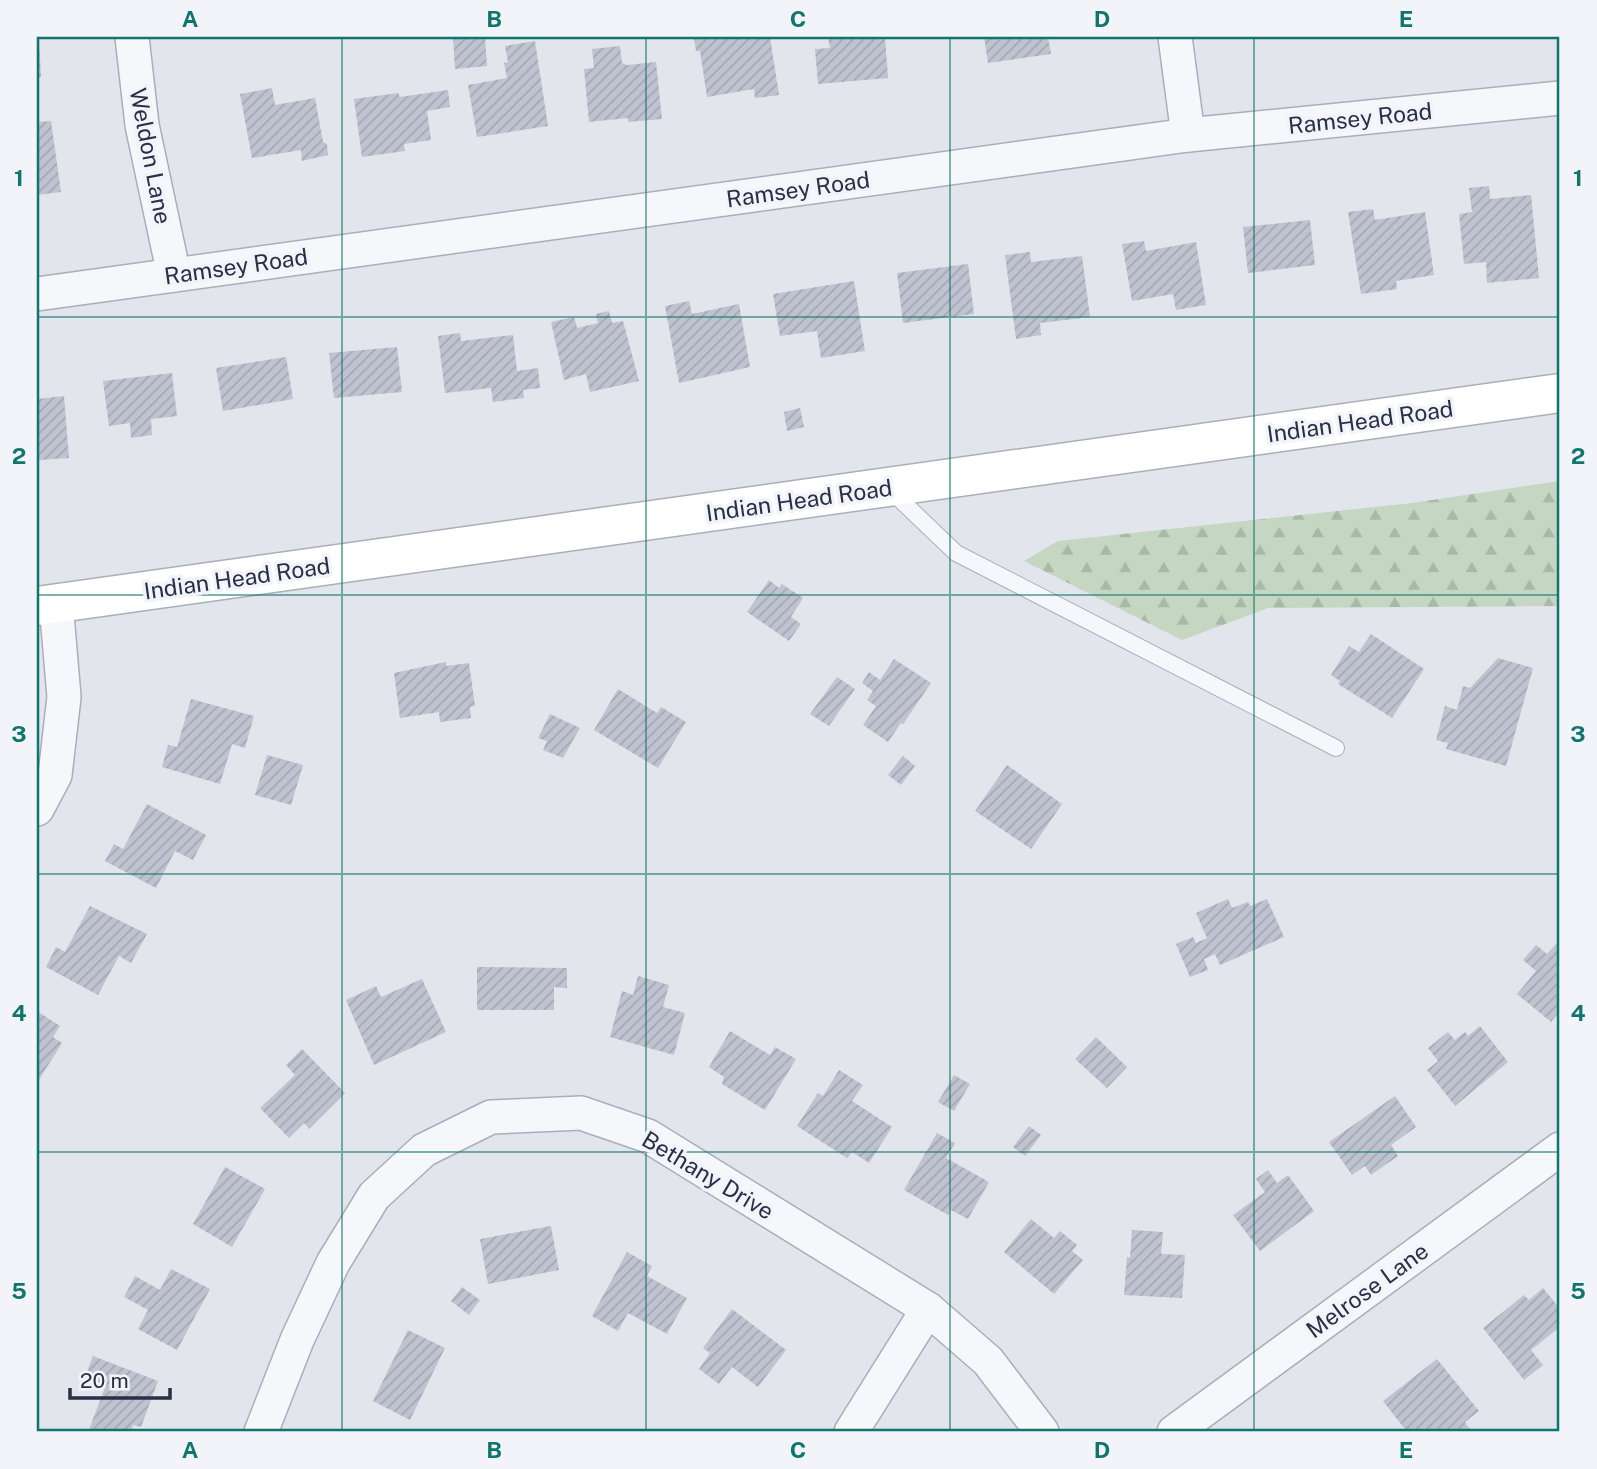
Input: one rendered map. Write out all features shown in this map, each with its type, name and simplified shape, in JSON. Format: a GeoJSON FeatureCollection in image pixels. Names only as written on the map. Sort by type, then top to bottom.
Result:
{"type":"FeatureCollection","features":[{"type":"Feature","properties":{"kind":"main road","name":"Indian Head Road"},"geometry":{"type":"LineString","coordinates":[[46,605],[1560,393]]}},
{"type":"Feature","properties":{"kind":"street","name":"Weldon Lane"},"geometry":{"type":"LineString","coordinates":[[132,37],[142,125],[174,275]]}},
{"type":"Feature","properties":{"kind":"street"},"geometry":{"type":"LineString","coordinates":[[1175,37],[1188,135]]}},
{"type":"Feature","properties":{"kind":"street","name":"Ramsey Road"},"geometry":{"type":"LineString","coordinates":[[37,294],[1188,135],[1560,98]]}},
{"type":"Feature","properties":{"kind":"street"},"geometry":{"type":"LineString","coordinates":[[37,809],[55,775],[64,697],[46,605]]}},
{"type":"Feature","properties":{"kind":"street","name":"Bethany Drive"},"geometry":{"type":"LineString","coordinates":[[261,1432],[333,1263],[374,1196],[424,1150],[491,1118],[581,1113],[648,1136],[928,1309],[988,1362],[1042,1432]]}},
{"type":"Feature","properties":{"kind":"street","name":"Melrose Lane"},"geometry":{"type":"LineString","coordinates":[[1174,1432],[1560,1149]]}},
{"type":"Feature","properties":{"kind":"street"},"geometry":{"type":"LineString","coordinates":[[851,1432],[928,1309]]}},
{"type":"Feature","properties":{"kind":"lane"},"geometry":{"type":"LineString","coordinates":[[888,487],[956,553],[1336,748]]}},
{"type":"Feature","properties":{"kind":"green space"},"geometry":{"type":"Polygon","coordinates":[[[1560,481],[1560,606],[1268,608],[1182,640],[1024,561],[1058,541],[1412,503],[1560,481]]]}},
{"type":"Feature","properties":{"kind":"building"},"geometry":{"type":"Polygon","coordinates":[[[453,37],[485,37],[487,66],[455,69],[453,37]]]}},
{"type":"Feature","properties":{"kind":"building"},"geometry":{"type":"Polygon","coordinates":[[[694,37],[770,37],[779,95],[755,98],[754,89],[707,97],[700,51],[696,51],[694,37]]]}},
{"type":"Feature","properties":{"kind":"building"},"geometry":{"type":"Polygon","coordinates":[[[828,37],[885,37],[888,78],[818,84],[815,49],[830,48],[828,37]]]}},
{"type":"Feature","properties":{"kind":"building"},"geometry":{"type":"Polygon","coordinates":[[[984,37],[1048,37],[1051,54],[988,63],[984,37]]]}},
{"type":"Feature","properties":{"kind":"building"},"geometry":{"type":"Polygon","coordinates":[[[37,40],[41,77],[37,78],[37,40]]]}},
{"type":"Feature","properties":{"kind":"building"},"geometry":{"type":"Polygon","coordinates":[[[535,41],[548,126],[477,137],[468,85],[507,78],[505,46],[535,41]]]}},
{"type":"Feature","properties":{"kind":"building"},"geometry":{"type":"Polygon","coordinates":[[[620,46],[622,63],[627,65],[656,62],[662,119],[628,122],[628,118],[589,122],[584,69],[594,68],[592,49],[620,46]]]}},
{"type":"Feature","properties":{"kind":"building"},"geometry":{"type":"Polygon","coordinates":[[[272,88],[275,105],[315,98],[328,155],[302,161],[301,150],[252,158],[240,94],[272,88]]]}},
{"type":"Feature","properties":{"kind":"building"},"geometry":{"type":"Polygon","coordinates":[[[448,90],[450,107],[427,111],[431,140],[404,144],[405,151],[362,157],[354,99],[398,93],[400,97],[448,90]]]}},
{"type":"Feature","properties":{"kind":"building"},"geometry":{"type":"Polygon","coordinates":[[[51,121],[61,192],[37,195],[37,122],[51,121]]]}},
{"type":"Feature","properties":{"kind":"building"},"geometry":{"type":"Polygon","coordinates":[[[1489,186],[1490,199],[1531,195],[1539,278],[1487,283],[1486,262],[1464,264],[1459,214],[1472,212],[1469,188],[1489,186]]]}},
{"type":"Feature","properties":{"kind":"building"},"geometry":{"type":"Polygon","coordinates":[[[1373,209],[1375,220],[1425,212],[1434,275],[1396,281],[1397,289],[1361,294],[1348,212],[1373,209]]]}},
{"type":"Feature","properties":{"kind":"building"},"geometry":{"type":"Polygon","coordinates":[[[1310,220],[1315,265],[1248,273],[1243,227],[1310,220]]]}},
{"type":"Feature","properties":{"kind":"building"},"geometry":{"type":"Polygon","coordinates":[[[1144,241],[1146,251],[1196,242],[1206,305],[1176,310],[1173,294],[1132,301],[1122,244],[1144,241]]]}},
{"type":"Feature","properties":{"kind":"building"},"geometry":{"type":"Polygon","coordinates":[[[1030,252],[1031,262],[1082,256],[1090,317],[1040,323],[1041,335],[1016,339],[1005,255],[1030,252]]]}},
{"type":"Feature","properties":{"kind":"building"},"geometry":{"type":"Polygon","coordinates":[[[968,264],[974,314],[903,323],[897,273],[968,264]]]}},
{"type":"Feature","properties":{"kind":"building"},"geometry":{"type":"Polygon","coordinates":[[[854,281],[865,351],[821,358],[817,331],[780,336],[773,294],[854,281]]]}},
{"type":"Feature","properties":{"kind":"building"},"geometry":{"type":"Polygon","coordinates":[[[689,301],[692,314],[739,304],[750,367],[679,383],[665,306],[689,301]]]}},
{"type":"Feature","properties":{"kind":"building"},"geometry":{"type":"Polygon","coordinates":[[[609,311],[612,323],[623,321],[639,381],[590,392],[586,374],[564,380],[551,322],[574,317],[577,328],[598,323],[596,314],[609,311]]]}},
{"type":"Feature","properties":{"kind":"building"},"geometry":{"type":"Polygon","coordinates":[[[460,333],[461,341],[513,335],[517,371],[538,368],[540,388],[523,390],[524,398],[493,402],[491,388],[445,393],[438,336],[460,333]]]}},
{"type":"Feature","properties":{"kind":"building"},"geometry":{"type":"Polygon","coordinates":[[[397,347],[402,392],[334,398],[329,353],[397,347]]]}},
{"type":"Feature","properties":{"kind":"building"},"geometry":{"type":"Polygon","coordinates":[[[286,357],[293,399],[223,411],[216,368],[286,357]]]}},
{"type":"Feature","properties":{"kind":"building"},"geometry":{"type":"Polygon","coordinates":[[[172,373],[177,416],[151,419],[152,435],[131,438],[130,423],[109,426],[103,381],[172,373]]]}},
{"type":"Feature","properties":{"kind":"building"},"geometry":{"type":"Polygon","coordinates":[[[64,396],[69,458],[39,460],[37,399],[64,396]]]}},
{"type":"Feature","properties":{"kind":"building"},"geometry":{"type":"Polygon","coordinates":[[[800,408],[804,427],[787,431],[784,412],[800,408]]]}},
{"type":"Feature","properties":{"kind":"building"},"geometry":{"type":"Polygon","coordinates":[[[769,580],[779,588],[782,584],[803,598],[791,617],[801,624],[789,641],[747,612],[769,580]]]}},
{"type":"Feature","properties":{"kind":"building"},"geometry":{"type":"Polygon","coordinates":[[[1371,634],[1424,669],[1392,718],[1338,684],[1340,681],[1331,675],[1349,646],[1359,652],[1371,634]]]}},
{"type":"Feature","properties":{"kind":"building"},"geometry":{"type":"Polygon","coordinates":[[[1498,658],[1533,668],[1506,766],[1446,749],[1448,743],[1436,740],[1445,706],[1457,710],[1463,686],[1470,688],[1498,658]]]}},
{"type":"Feature","properties":{"kind":"building"},"geometry":{"type":"Polygon","coordinates":[[[894,659],[931,683],[888,742],[863,725],[876,706],[867,700],[873,691],[862,683],[869,672],[880,680],[894,659]]]}},
{"type":"Feature","properties":{"kind":"building"},"geometry":{"type":"Polygon","coordinates":[[[446,662],[446,666],[469,663],[475,706],[470,707],[471,718],[440,722],[439,712],[400,718],[394,673],[446,662]]]}},
{"type":"Feature","properties":{"kind":"building"},"geometry":{"type":"Polygon","coordinates":[[[837,677],[855,689],[829,726],[810,714],[837,677]]]}},
{"type":"Feature","properties":{"kind":"building"},"geometry":{"type":"Polygon","coordinates":[[[618,689],[657,713],[661,707],[686,722],[658,768],[594,730],[618,689]]]}},
{"type":"Feature","properties":{"kind":"building"},"geometry":{"type":"Polygon","coordinates":[[[191,699],[254,716],[245,748],[232,744],[220,784],[162,767],[168,745],[177,747],[191,699]]]}},
{"type":"Feature","properties":{"kind":"building"},"geometry":{"type":"Polygon","coordinates":[[[550,714],[580,728],[563,758],[543,750],[547,741],[538,738],[550,714]]]}},
{"type":"Feature","properties":{"kind":"building"},"geometry":{"type":"Polygon","coordinates":[[[267,755],[303,765],[291,805],[255,795],[267,755]]]}},
{"type":"Feature","properties":{"kind":"building"},"geometry":{"type":"Polygon","coordinates":[[[903,756],[915,766],[901,785],[888,775],[903,756]]]}},
{"type":"Feature","properties":{"kind":"building"},"geometry":{"type":"Polygon","coordinates":[[[1007,765],[1062,804],[1031,849],[975,811],[1007,765]]]}},
{"type":"Feature","properties":{"kind":"building"},"geometry":{"type":"Polygon","coordinates":[[[147,804],[206,835],[193,860],[175,851],[156,888],[105,861],[114,844],[123,849],[147,804]]]}},
{"type":"Feature","properties":{"kind":"building"},"geometry":{"type":"Polygon","coordinates":[[[1228,899],[1232,908],[1248,902],[1250,906],[1267,899],[1284,937],[1220,965],[1215,954],[1204,959],[1208,970],[1190,977],[1176,944],[1193,937],[1196,943],[1207,938],[1196,913],[1228,899]]]}},
{"type":"Feature","properties":{"kind":"building"},"geometry":{"type":"Polygon","coordinates":[[[90,906],[147,934],[131,963],[119,956],[98,995],[46,967],[56,947],[65,952],[90,906]]]}},
{"type":"Feature","properties":{"kind":"building"},"geometry":{"type":"Polygon","coordinates":[[[1557,943],[1560,946],[1560,1011],[1551,1022],[1517,994],[1536,971],[1523,960],[1536,945],[1547,954],[1557,943]]]}},
{"type":"Feature","properties":{"kind":"building"},"geometry":{"type":"Polygon","coordinates":[[[477,967],[567,968],[567,988],[554,987],[554,1010],[477,1010],[477,967]]]}},
{"type":"Feature","properties":{"kind":"building"},"geometry":{"type":"Polygon","coordinates":[[[638,976],[669,985],[663,1007],[685,1013],[674,1055],[610,1037],[622,991],[633,995],[638,976]]]}},
{"type":"Feature","properties":{"kind":"building"},"geometry":{"type":"Polygon","coordinates":[[[422,979],[446,1032],[374,1065],[346,1000],[376,986],[381,997],[422,979]]]}},
{"type":"Feature","properties":{"kind":"building"},"geometry":{"type":"Polygon","coordinates":[[[37,1011],[60,1026],[53,1037],[62,1043],[37,1083],[37,1011]]]}},
{"type":"Feature","properties":{"kind":"building"},"geometry":{"type":"Polygon","coordinates":[[[1480,1026],[1508,1062],[1455,1106],[1427,1070],[1438,1061],[1428,1048],[1448,1032],[1455,1040],[1465,1032],[1468,1036],[1480,1026]]]}},
{"type":"Feature","properties":{"kind":"building"},"geometry":{"type":"Polygon","coordinates":[[[730,1031],[770,1055],[775,1047],[796,1059],[765,1110],[722,1084],[724,1077],[709,1067],[730,1031]]]}},
{"type":"Feature","properties":{"kind":"building"},"geometry":{"type":"Polygon","coordinates":[[[1096,1037],[1127,1067],[1107,1088],[1075,1059],[1096,1037]]]}},
{"type":"Feature","properties":{"kind":"building"},"geometry":{"type":"Polygon","coordinates":[[[302,1049],[345,1093],[309,1129],[304,1123],[289,1138],[260,1108],[295,1075],[286,1065],[302,1049]]]}},
{"type":"Feature","properties":{"kind":"building"},"geometry":{"type":"Polygon","coordinates":[[[839,1070],[863,1085],[852,1101],[892,1127],[869,1163],[852,1152],[847,1158],[797,1126],[818,1093],[823,1096],[839,1070]]]}},
{"type":"Feature","properties":{"kind":"building"},"geometry":{"type":"Polygon","coordinates":[[[954,1075],[970,1084],[954,1111],[938,1102],[954,1075]]]}},
{"type":"Feature","properties":{"kind":"building"},"geometry":{"type":"Polygon","coordinates":[[[1395,1096],[1416,1127],[1391,1145],[1398,1156],[1371,1175],[1365,1166],[1352,1175],[1329,1142],[1395,1096]]]}},
{"type":"Feature","properties":{"kind":"building"},"geometry":{"type":"Polygon","coordinates":[[[1029,1126],[1041,1135],[1025,1156],[1013,1147],[1029,1126]]]}},
{"type":"Feature","properties":{"kind":"building"},"geometry":{"type":"Polygon","coordinates":[[[937,1133],[955,1143],[946,1158],[989,1182],[968,1219],[951,1210],[948,1215],[904,1190],[937,1133]]]}},
{"type":"Feature","properties":{"kind":"building"},"geometry":{"type":"Polygon","coordinates":[[[225,1167],[265,1189],[232,1247],[193,1224],[225,1167]]]}},
{"type":"Feature","properties":{"kind":"building"},"geometry":{"type":"Polygon","coordinates":[[[1268,1170],[1277,1183],[1288,1175],[1314,1211],[1260,1251],[1233,1215],[1265,1192],[1256,1179],[1268,1170]]]}},
{"type":"Feature","properties":{"kind":"building"},"geometry":{"type":"Polygon","coordinates":[[[1031,1219],[1054,1238],[1060,1231],[1077,1245],[1072,1251],[1083,1260],[1054,1294],[1004,1252],[1031,1219]]]}},
{"type":"Feature","properties":{"kind":"building"},"geometry":{"type":"Polygon","coordinates":[[[551,1226],[559,1270],[488,1284],[480,1239],[551,1226]]]}},
{"type":"Feature","properties":{"kind":"building"},"geometry":{"type":"Polygon","coordinates":[[[1132,1230],[1163,1232],[1161,1254],[1185,1255],[1182,1298],[1124,1295],[1132,1230]]]}},
{"type":"Feature","properties":{"kind":"building"},"geometry":{"type":"Polygon","coordinates":[[[627,1252],[652,1266],[647,1276],[687,1298],[667,1334],[628,1313],[618,1331],[592,1316],[627,1252]]]}},
{"type":"Feature","properties":{"kind":"building"},"geometry":{"type":"Polygon","coordinates":[[[171,1269],[210,1289],[177,1350],[138,1329],[148,1310],[124,1297],[135,1276],[160,1290],[171,1269]]]}},
{"type":"Feature","properties":{"kind":"building"},"geometry":{"type":"Polygon","coordinates":[[[462,1287],[480,1300],[469,1315],[451,1301],[462,1287]]]}},
{"type":"Feature","properties":{"kind":"building"},"geometry":{"type":"Polygon","coordinates":[[[1543,1288],[1560,1309],[1560,1327],[1531,1350],[1543,1365],[1524,1380],[1483,1328],[1524,1295],[1529,1300],[1543,1288]]]}},
{"type":"Feature","properties":{"kind":"building"},"geometry":{"type":"Polygon","coordinates":[[[732,1309],[786,1350],[758,1387],[732,1367],[719,1384],[699,1369],[710,1353],[703,1348],[732,1309]]]}},
{"type":"Feature","properties":{"kind":"building"},"geometry":{"type":"Polygon","coordinates":[[[408,1330],[445,1348],[410,1420],[373,1401],[408,1330]]]}},
{"type":"Feature","properties":{"kind":"building"},"geometry":{"type":"Polygon","coordinates":[[[93,1356],[158,1381],[141,1427],[133,1425],[131,1432],[88,1432],[106,1385],[85,1377],[93,1356]]]}},
{"type":"Feature","properties":{"kind":"building"},"geometry":{"type":"Polygon","coordinates":[[[1437,1359],[1479,1411],[1465,1422],[1472,1432],[1407,1432],[1383,1401],[1437,1359]]]}}]}
